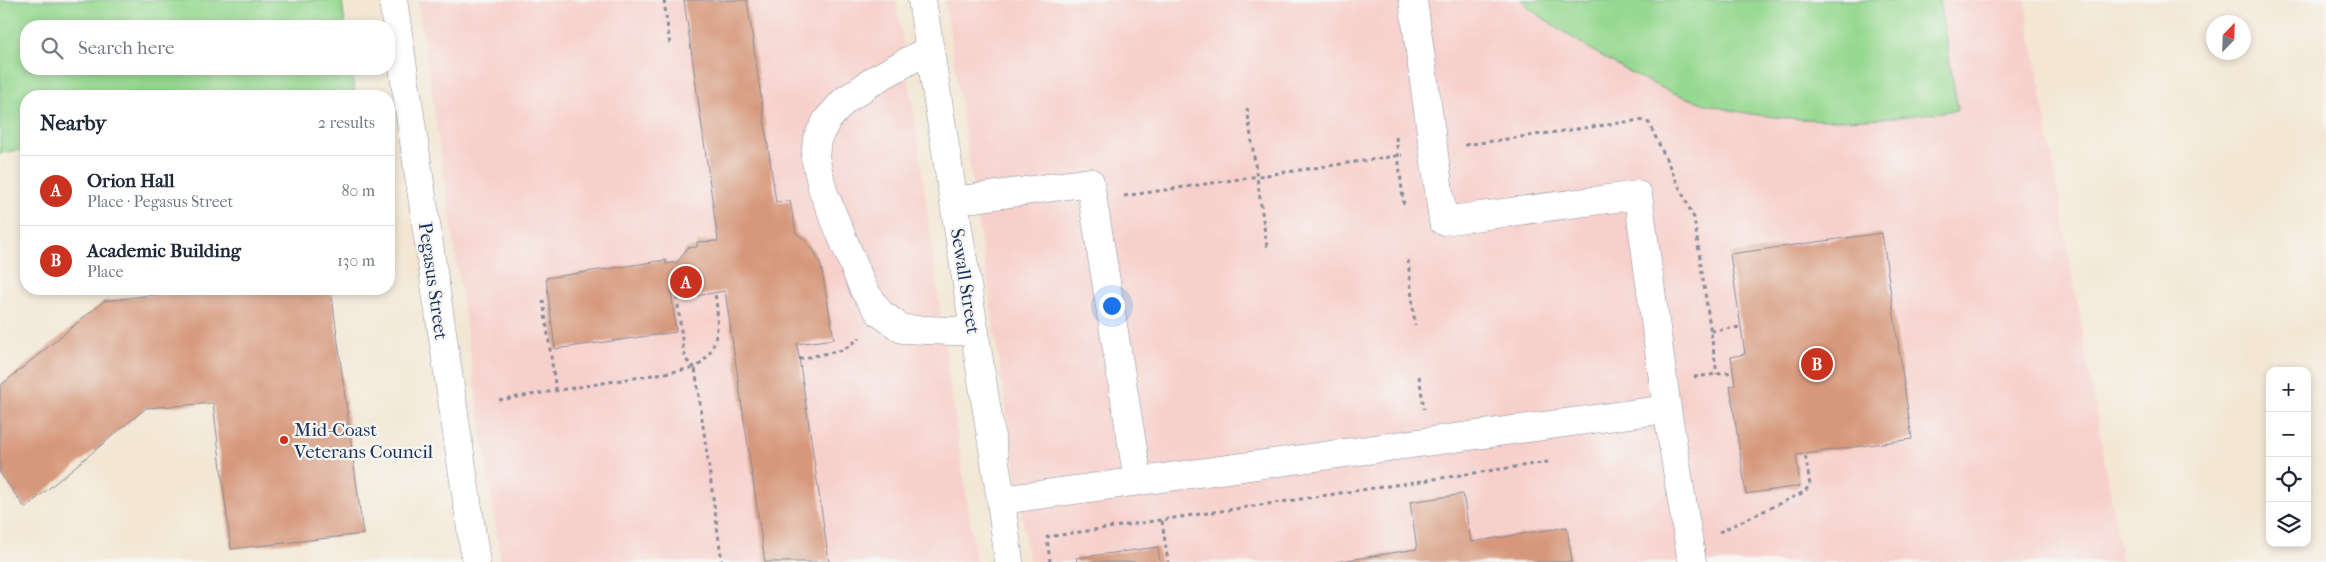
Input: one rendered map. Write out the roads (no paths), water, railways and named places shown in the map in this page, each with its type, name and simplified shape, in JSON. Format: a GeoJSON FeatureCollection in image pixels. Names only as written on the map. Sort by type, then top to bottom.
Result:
{"type":"FeatureCollection","features":[{"type":"Feature","properties":{"kind":"street","name":"Pegasus Street"},"geometry":{"type":"LineString","coordinates":[[393,0],[476,562]]}},
{"type":"Feature","properties":{"kind":"street","name":"Sewall Street"},"geometry":{"type":"LineString","coordinates":[[922,0],[1001,500],[1009,562]]}},
{"type":"Feature","properties":{"kind":"street"},"geometry":{"type":"LineString","coordinates":[[1413,0],[1444,221],[1638,195],[1667,410],[1690,554]]}},
{"type":"Feature","properties":{"kind":"street"},"geometry":{"type":"LineString","coordinates":[[930,49],[876,79],[844,101],[827,120],[817,139],[815,157],[824,191],[864,290],[880,314],[902,329],[974,332]]}},
{"type":"Feature","properties":{"kind":"street"},"geometry":{"type":"LineString","coordinates":[[954,201],[1090,182],[1138,481]]}},
{"type":"Feature","properties":{"kind":"street"},"geometry":{"type":"LineString","coordinates":[[1001,500],[1667,410]]}},
{"type":"Feature","properties":{"kind":"place","name":"Orion Hall"},"geometry":{"type":"Point","coordinates":[686,282]}},
{"type":"Feature","properties":{"kind":"place","name":"Academic Building"},"geometry":{"type":"Point","coordinates":[1817,364]}},
{"type":"Feature","properties":{"kind":"place","name":"Mid-Coast Veterans Council"},"geometry":{"type":"Point","coordinates":[284,440]}}]}
